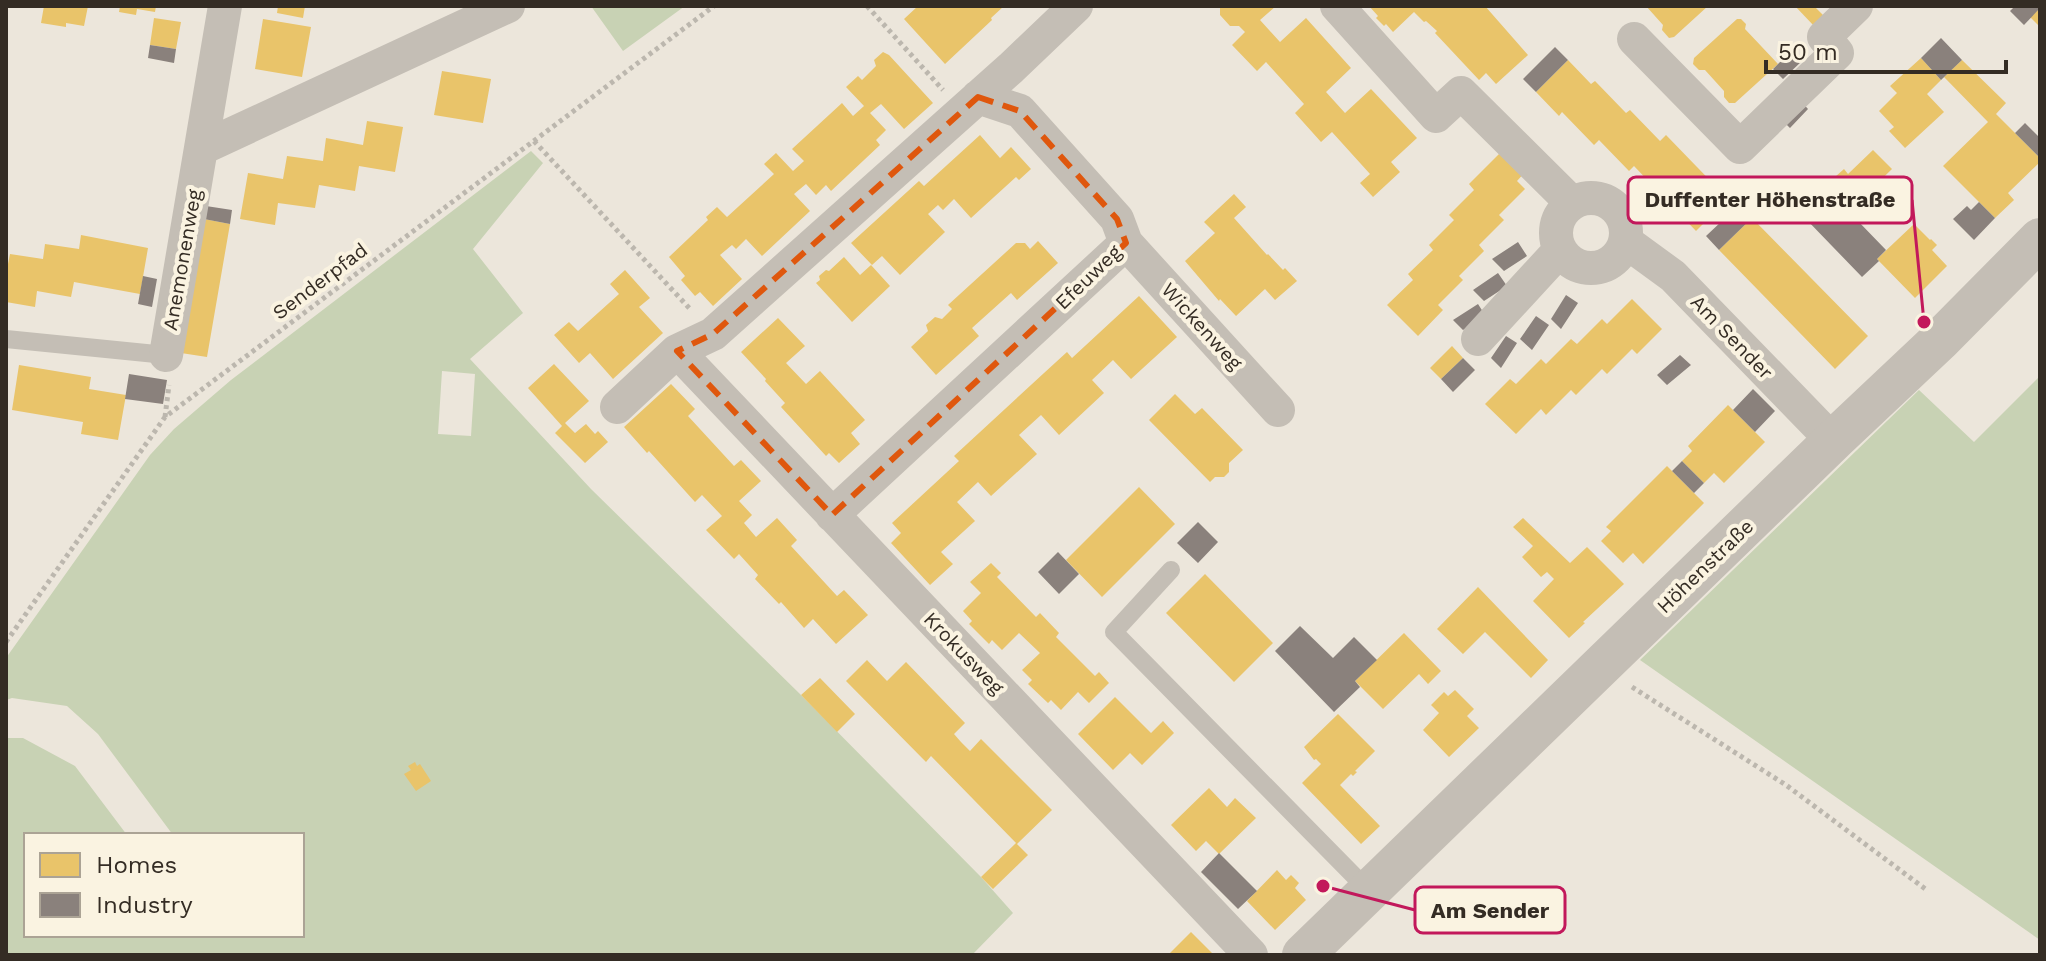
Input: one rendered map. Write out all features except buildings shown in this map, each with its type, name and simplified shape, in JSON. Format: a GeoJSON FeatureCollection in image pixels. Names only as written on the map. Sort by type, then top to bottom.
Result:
{"type":"FeatureCollection","features":[{"type":"Feature","properties":{"kind":"street","name":"Anemonenweg"},"geometry":{"type":"LineString","coordinates":[[166,355],[225,6]]}},
{"type":"Feature","properties":{"kind":"street"},"geometry":{"type":"LineString","coordinates":[[202,148],[508,6]]}},
{"type":"Feature","properties":{"kind":"street"},"geometry":{"type":"LineString","coordinates":[[617,407],[677,351],[713,334],[1011,68],[1076,6]]}},
{"type":"Feature","properties":{"kind":"street"},"geometry":{"type":"LineString","coordinates":[[1337,6],[1436,116],[1461,93],[1572,203]]}},
{"type":"Feature","properties":{"kind":"street"},"geometry":{"type":"LineString","coordinates":[[1634,39],[1740,147],[1837,53],[1824,37],[1856,6]]}},
{"type":"Feature","properties":{"kind":"street"},"geometry":{"type":"LineString","coordinates":[[1011,68],[1020,111]]}},
{"type":"Feature","properties":{"kind":"street","name":"Efeuweg"},"geometry":{"type":"LineString","coordinates":[[832,515],[1126,243],[1117,219],[1020,111],[970,104]]}},
{"type":"Feature","properties":{"kind":"street"},"geometry":{"type":"LineString","coordinates":[[1583,198],[1595,198],[1616,208],[1623,218],[1625,241],[1612,261],[1601,267],[1578,266],[1560,250],[1556,238],[1557,224],[1562,212],[1572,203],[1583,198]]}},
{"type":"Feature","properties":{"kind":"street","name":"Höhenstraße"},"geometry":{"type":"LineString","coordinates":[[1303,955],[1940,340],[2040,239]]}},
{"type":"Feature","properties":{"kind":"street","name":"Am Sender"},"geometry":{"type":"LineString","coordinates":[[1625,241],[1673,276],[1833,441]]}},
{"type":"Feature","properties":{"kind":"street","name":"Wickenweg"},"geometry":{"type":"LineString","coordinates":[[1126,243],[1278,410]]}},
{"type":"Feature","properties":{"kind":"street"},"geometry":{"type":"LineString","coordinates":[[1478,339],[1560,250]]}},
{"type":"Feature","properties":{"kind":"street","name":"Krokusweg"},"geometry":{"type":"LineString","coordinates":[[677,351],[1251,955]]}},
{"type":"Feature","properties":{"kind":"lane","name":"Anemonenweg"},"geometry":{"type":"LineString","coordinates":[[6,339],[166,355]]}},
{"type":"Feature","properties":{"kind":"lane"},"geometry":{"type":"LineString","coordinates":[[1171,570],[1114,632],[1369,891]]}},
{"type":"Feature","properties":{"kind":"path","name":"Senderpfad"},"geometry":{"type":"LineString","coordinates":[[6,642],[165,417],[714,6]]}},
{"type":"Feature","properties":{"kind":"path"},"geometry":{"type":"LineString","coordinates":[[867,6],[970,104]]}},
{"type":"Feature","properties":{"kind":"path"},"geometry":{"type":"LineString","coordinates":[[534,141],[713,334]]}},
{"type":"Feature","properties":{"kind":"path"},"geometry":{"type":"LineString","coordinates":[[1601,667],[1786,785],[1928,891]]}},
{"type":"Feature","properties":{"kind":"highlighted area"},"geometry":{"type":"Polygon","coordinates":[[[978,97],[1020,111],[1117,219],[1126,243],[832,515],[677,351],[713,334],[978,97]]]}},
{"type":"Feature","properties":{"kind":"green space"},"geometry":{"type":"Polygon","coordinates":[[[591,6],[685,6],[623,51],[591,6]]]}},
{"type":"Feature","properties":{"kind":"green space"},"geometry":{"type":"Polygon","coordinates":[[[531,151],[543,163],[473,249],[523,313],[470,359],[591,489],[801,695],[1013,913],[972,955],[6,955],[6,738],[23,738],[75,766],[125,833],[24,833],[24,937],[304,937],[304,833],[172,833],[98,734],[67,706],[12,698],[6,700],[6,658],[150,455],[174,429],[231,380],[531,151]],[[442,371],[438,434],[471,436],[475,374],[442,371]]]}},
{"type":"Feature","properties":{"kind":"green space"},"geometry":{"type":"Polygon","coordinates":[[[2040,376],[2040,940],[1640,660],[1919,390],[1974,442],[2040,376]]]}},
{"type":"Feature","properties":{"kind":"place","name":"Duffenter Höhenstraße"},"geometry":{"type":"Point","coordinates":[1924,322]}},
{"type":"Feature","properties":{"kind":"place","name":"Am Sender"},"geometry":{"type":"Point","coordinates":[1323,886]}}]}
